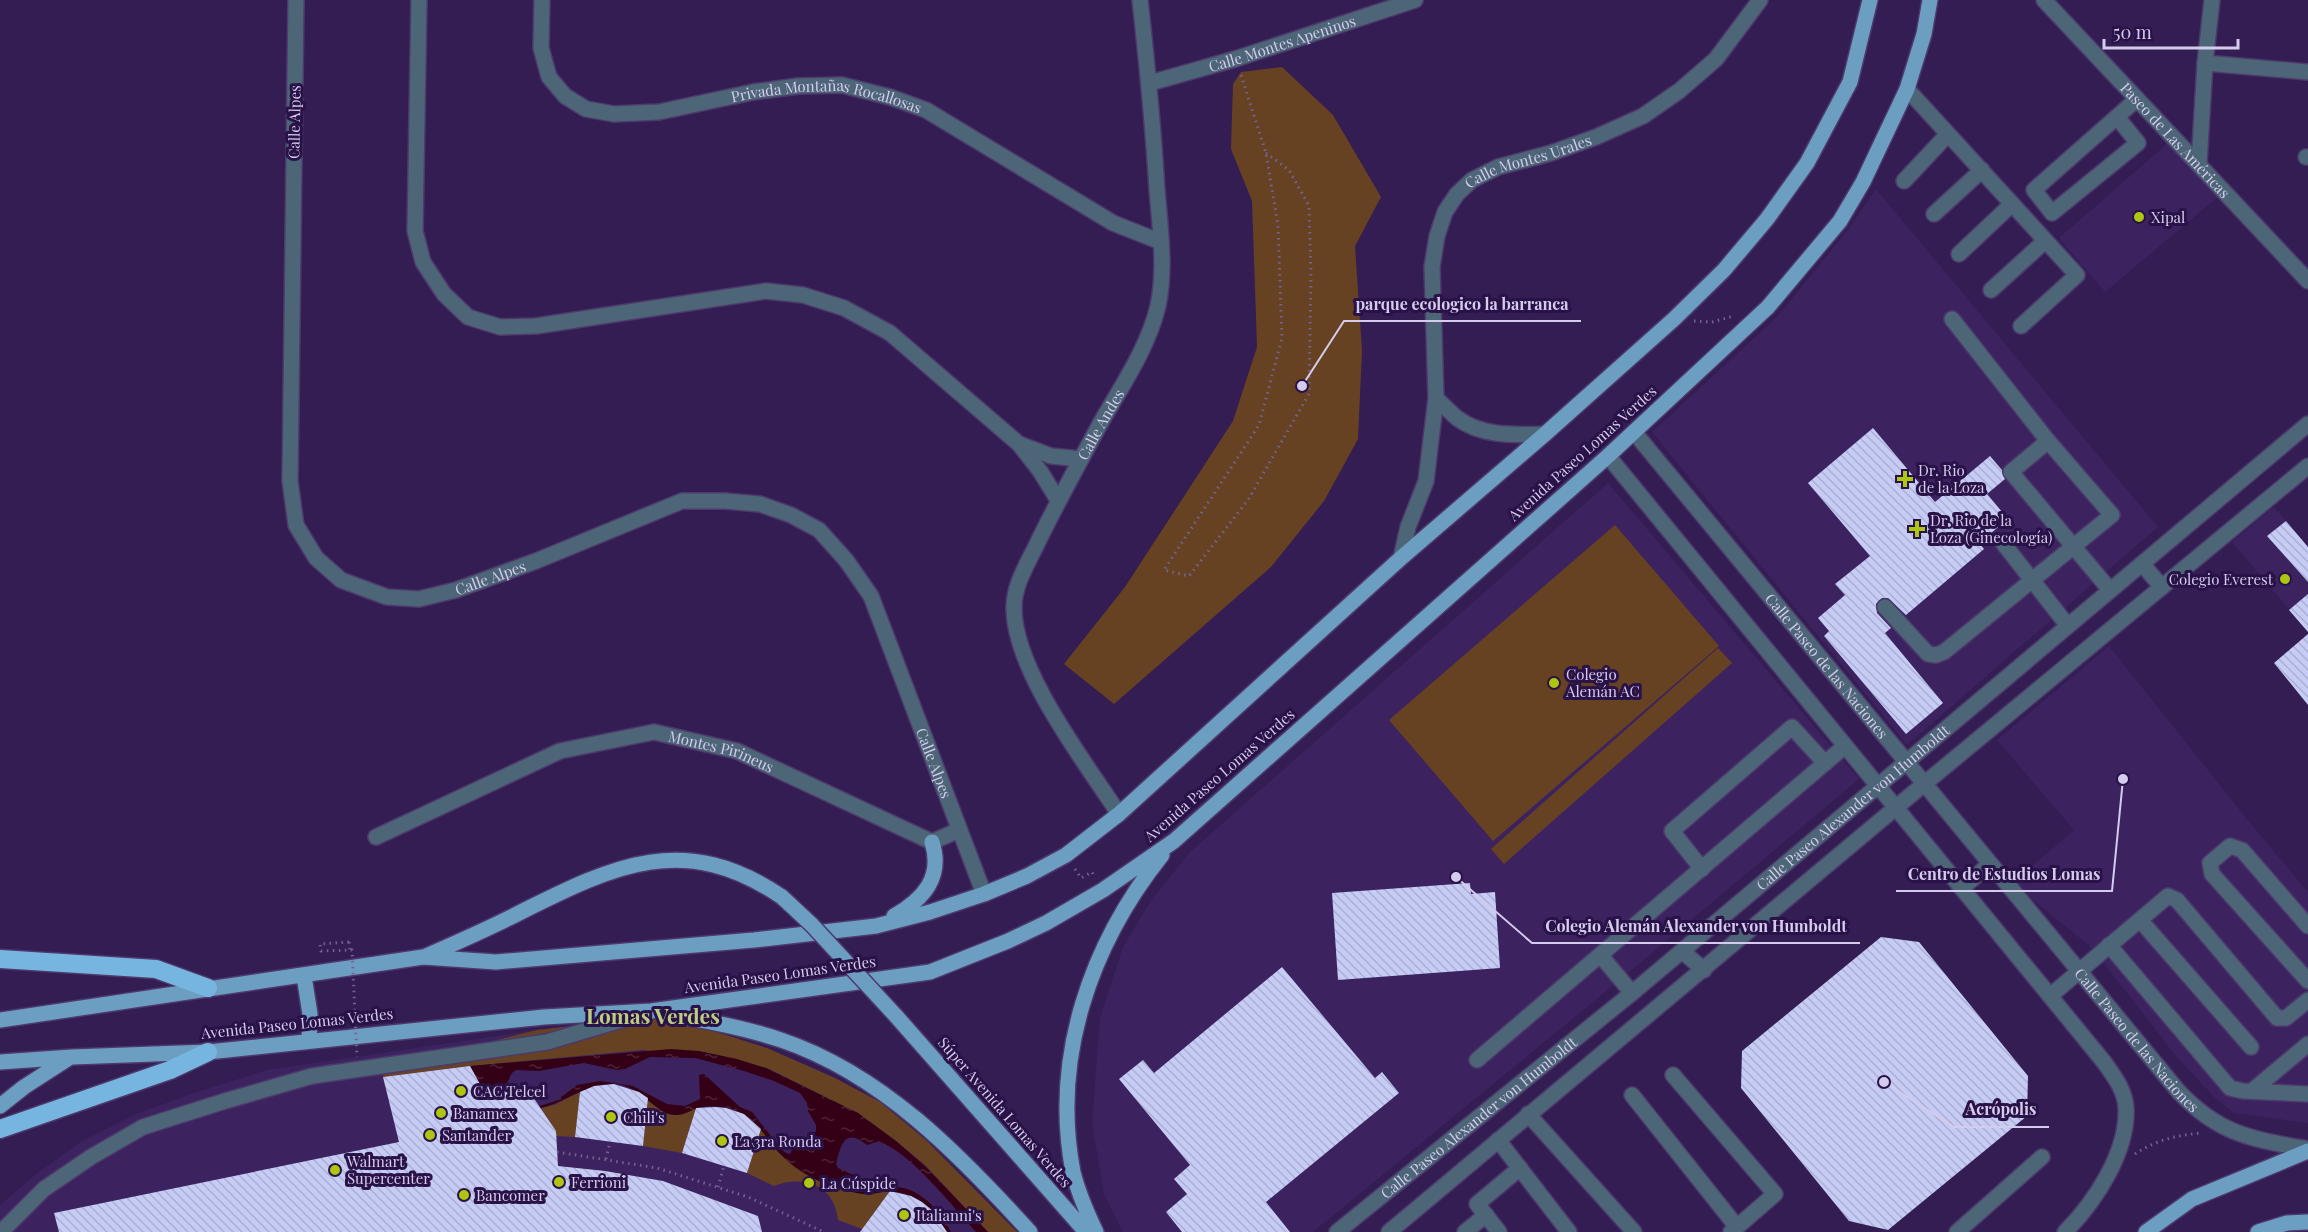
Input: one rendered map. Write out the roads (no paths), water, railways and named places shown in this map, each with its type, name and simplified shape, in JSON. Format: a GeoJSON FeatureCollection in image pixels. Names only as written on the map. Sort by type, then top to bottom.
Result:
{"type":"FeatureCollection","features":[{"type":"Feature","properties":{"kind":"highway"},"geometry":{"type":"LineString","coordinates":[[0,959],[156,969],[208,988]]}},
{"type":"Feature","properties":{"kind":"highway"},"geometry":{"type":"LineString","coordinates":[[0,1130],[159,1074],[208,1052]]}},
{"type":"Feature","properties":{"kind":"main road"},"geometry":{"type":"LineString","coordinates":[[0,1020],[423,957],[496,962],[754,940],[876,926],[930,912],[984,894],[1027,876],[1066,855],[1119,814],[1401,558],[1674,319],[1724,270],[1767,219],[1807,163],[1850,82],[1870,0]]}},
{"type":"Feature","properties":{"kind":"main road","name":"Avenida Paseo Lomas Verdes"},"geometry":{"type":"LineString","coordinates":[[0,1062],[208,1052],[544,1017],[651,1011],[930,972],[1046,923],[1103,890],[1174,841],[1608,456],[1768,307],[1840,221],[1863,182],[1907,89],[1924,34],[1930,0]]}},
{"type":"Feature","properties":{"kind":"main road"},"geometry":{"type":"LineString","coordinates":[[1096,1232],[1074,1174],[1068,1135],[1068,1084],[1076,1029],[1085,994],[1115,924],[1135,891],[1174,841]]}},
{"type":"Feature","properties":{"kind":"main road"},"geometry":{"type":"LineString","coordinates":[[876,926],[907,909],[923,894],[935,873],[936,855],[932,842]]}},
{"type":"Feature","properties":{"kind":"main road","name":"Súper Avenida Lomas Verdes"},"geometry":{"type":"LineString","coordinates":[[423,957],[617,868],[661,861],[700,862],[757,881],[782,897],[812,925],[896,1016],[1086,1232]]}},
{"type":"Feature","properties":{"kind":"main road"},"geometry":{"type":"LineString","coordinates":[[304,976],[310,1014],[309,1041]]}},
{"type":"Feature","properties":{"kind":"main road"},"geometry":{"type":"LineString","coordinates":[[651,1011],[750,1030],[783,1041],[836,1065],[886,1095],[933,1134],[1000,1199],[1030,1232]]}},
{"type":"Feature","properties":{"kind":"main road"},"geometry":{"type":"LineString","coordinates":[[0,1106],[24,1087],[72,1057]]}},
{"type":"Feature","properties":{"kind":"main road"},"geometry":{"type":"LineString","coordinates":[[2146,1232],[2192,1199],[2308,1150]]}},
{"type":"Feature","properties":{"kind":"main road"},"geometry":{"type":"LineString","coordinates":[[2258,1232],[2287,1223],[2308,1222]]}},
{"type":"Feature","properties":{"kind":"street","name":"Calle Alpes"},"geometry":{"type":"LineString","coordinates":[[296,0],[290,481],[296,525],[316,558],[341,580],[387,597],[419,599],[456,590],[536,561],[682,501],[760,504],[791,515],[819,530],[846,560],[871,596],[984,894]]}},
{"type":"Feature","properties":{"kind":"street"},"geometry":{"type":"LineString","coordinates":[[419,0],[416,231],[423,262],[444,294],[468,317],[500,327],[536,326],[766,291],[803,295],[844,308],[890,333],[1019,444],[1040,471],[1058,501]]}},
{"type":"Feature","properties":{"kind":"street","name":"Privada Montañas Rocallosas"},"geometry":{"type":"LineString","coordinates":[[542,0],[541,48],[549,77],[565,96],[586,109],[614,114],[659,112],[753,92],[798,86],[842,85],[890,97],[926,110],[1113,224],[1161,242]]}},
{"type":"Feature","properties":{"kind":"street","name":"Calle Andes"},"geometry":{"type":"LineString","coordinates":[[1119,814],[1042,696],[1016,632],[1014,605],[1019,580],[1058,501],[1145,343],[1158,307],[1162,276],[1161,242],[1150,83],[1140,0]]}},
{"type":"Feature","properties":{"kind":"street","name":"Calle Montes Apeninos"},"geometry":{"type":"LineString","coordinates":[[1150,83],[1415,0]]}},
{"type":"Feature","properties":{"kind":"street","name":"Calle Montes Urales"},"geometry":{"type":"LineString","coordinates":[[1401,558],[1408,527],[1426,481],[1436,398],[1432,267],[1437,236],[1445,212],[1457,194],[1472,180],[1498,167],[1551,153],[1596,137],[1643,116],[1679,91],[1716,59],[1760,0]]}},
{"type":"Feature","properties":{"kind":"street"},"geometry":{"type":"LineString","coordinates":[[1861,0],[1867,19]]}},
{"type":"Feature","properties":{"kind":"street","name":"Paseo de Las Américas"},"geometry":{"type":"LineString","coordinates":[[2044,0],[2308,281]]}},
{"type":"Feature","properties":{"kind":"street"},"geometry":{"type":"LineString","coordinates":[[2199,164],[2205,63],[2212,0]]}},
{"type":"Feature","properties":{"kind":"street"},"geometry":{"type":"LineString","coordinates":[[2205,63],[2308,72]]}},
{"type":"Feature","properties":{"kind":"street"},"geometry":{"type":"LineString","coordinates":[[1907,89],[2077,275],[2021,326]]}},
{"type":"Feature","properties":{"kind":"street"},"geometry":{"type":"LineString","coordinates":[[2116,117],[2138,143],[2052,213],[2034,190],[2116,117],[2138,99]]}},
{"type":"Feature","properties":{"kind":"street"},"geometry":{"type":"LineString","coordinates":[[1904,181],[1948,134]]}},
{"type":"Feature","properties":{"kind":"street"},"geometry":{"type":"LineString","coordinates":[[1934,214],[1982,170]]}},
{"type":"Feature","properties":{"kind":"street"},"geometry":{"type":"LineString","coordinates":[[1959,254],[2012,204]]}},
{"type":"Feature","properties":{"kind":"street"},"geometry":{"type":"LineString","coordinates":[[1991,290],[2046,241]]}},
{"type":"Feature","properties":{"kind":"street"},"geometry":{"type":"LineString","coordinates":[[1885,607],[1928,654],[1936,655],[1944,652],[2112,514],[2048,441],[1952,319]]}},
{"type":"Feature","properties":{"kind":"street"},"geometry":{"type":"LineString","coordinates":[[1436,398],[1458,419],[1482,430],[1510,435],[1545,434]]}},
{"type":"Feature","properties":{"kind":"street","name":"Calle Paseo Alexander von Humboldt"},"geometry":{"type":"LineString","coordinates":[[1337,1232],[1632,993],[2308,424]]}},
{"type":"Feature","properties":{"kind":"street","name":"Calle Paseo de las Naciones"},"geometry":{"type":"LineString","coordinates":[[1634,432],[2179,1092],[2196,1109],[2231,1131],[2255,1139],[2308,1150]]}},
{"type":"Feature","properties":{"kind":"street"},"geometry":{"type":"LineString","coordinates":[[2048,441],[2011,472],[2110,590]]}},
{"type":"Feature","properties":{"kind":"street"},"geometry":{"type":"LineString","coordinates":[[1019,444],[1051,456],[1081,459]]}},
{"type":"Feature","properties":{"kind":"street"},"geometry":{"type":"LineString","coordinates":[[1608,456],[1897,807],[2104,1062],[2120,1086],[2126,1106],[2120,1147],[2088,1207],[2066,1232]]}},
{"type":"Feature","properties":{"kind":"street","name":"Calle Paseo Alexander von Humboldt"},"geometry":{"type":"LineString","coordinates":[[1389,1232],[2308,466]]}},
{"type":"Feature","properties":{"kind":"street"},"geometry":{"type":"LineString","coordinates":[[2003,543],[2068,626]]}},
{"type":"Feature","properties":{"kind":"street"},"geometry":{"type":"LineString","coordinates":[[2142,564],[2162,587]]}},
{"type":"Feature","properties":{"kind":"street"},"geometry":{"type":"LineString","coordinates":[[1702,869],[1672,831],[1792,727],[1825,763]]}},
{"type":"Feature","properties":{"kind":"street","name":"Montes Pirineus"},"geometry":{"type":"LineString","coordinates":[[376,837],[560,751],[654,732],[737,751],[932,842]]}},
{"type":"Feature","properties":{"kind":"street"},"geometry":{"type":"LineString","coordinates":[[1477,1060],[1845,746]]}},
{"type":"Feature","properties":{"kind":"street"},"geometry":{"type":"LineString","coordinates":[[932,842],[959,830]]}},
{"type":"Feature","properties":{"kind":"street"},"geometry":{"type":"LineString","coordinates":[[2308,926],[2242,850],[2230,846],[2210,863],[2212,874],[2308,981]]}},
{"type":"Feature","properties":{"kind":"street"},"geometry":{"type":"LineString","coordinates":[[1962,888],[1990,864]]}},
{"type":"Feature","properties":{"kind":"street"},"geometry":{"type":"LineString","coordinates":[[2050,996],[2168,896],[2177,900],[2277,1018],[2286,1018],[2308,1000]]}},
{"type":"Feature","properties":{"kind":"street"},"geometry":{"type":"LineString","coordinates":[[2139,920],[2251,1047]]}},
{"type":"Feature","properties":{"kind":"street"},"geometry":{"type":"LineString","coordinates":[[2109,945],[2230,1088],[2308,1094]]}},
{"type":"Feature","properties":{"kind":"street"},"geometry":{"type":"LineString","coordinates":[[1682,951],[1704,970]]}},
{"type":"Feature","properties":{"kind":"street"},"geometry":{"type":"LineString","coordinates":[[1601,956],[1632,993]]}},
{"type":"Feature","properties":{"kind":"street"},"geometry":{"type":"LineString","coordinates":[[1,1232],[44,1189],[91,1157],[143,1127],[312,1076],[547,1042],[651,1011]]}},
{"type":"Feature","properties":{"kind":"street"},"geometry":{"type":"LineString","coordinates":[[2253,1091],[2308,1044]]}},
{"type":"Feature","properties":{"kind":"street"},"geometry":{"type":"LineString","coordinates":[[1632,1095],[1734,1229],[1775,1194],[1673,1075]]}},
{"type":"Feature","properties":{"kind":"street"},"geometry":{"type":"LineString","coordinates":[[1528,1114],[1634,1232]]}},
{"type":"Feature","properties":{"kind":"street"},"geometry":{"type":"LineString","coordinates":[[1498,1140],[1569,1232]]}},
{"type":"Feature","properties":{"kind":"street"},"geometry":{"type":"LineString","coordinates":[[1957,1232],[2042,1157]]}},
{"type":"Feature","properties":{"kind":"street"},"geometry":{"type":"LineString","coordinates":[[1499,1232],[1477,1204],[1520,1168]]}},
{"type":"Feature","properties":{"kind":"street"},"geometry":{"type":"LineString","coordinates":[[1465,1232],[1486,1215]]}},
{"type":"Feature","properties":{"kind":"water"},"geometry":{"type":"Polygon","coordinates":[[[671,1049],[699,1051],[766,1068],[858,1113],[925,1166],[988,1232],[976,1232],[918,1169],[892,1148],[879,1141],[867,1145],[860,1140],[849,1138],[842,1144],[836,1164],[838,1168],[854,1175],[854,1179],[847,1183],[849,1187],[866,1189],[901,1187],[910,1190],[927,1200],[941,1215],[951,1232],[947,1232],[931,1210],[909,1195],[888,1192],[854,1193],[810,1177],[784,1158],[751,1119],[729,1108],[704,1107],[680,1115],[669,1114],[633,1090],[614,1084],[595,1086],[550,1105],[541,1108],[539,1106],[556,1101],[577,1085],[600,1081],[633,1086],[667,1104],[685,1106],[700,1099],[699,1075],[704,1074],[740,1107],[752,1112],[781,1149],[790,1154],[794,1146],[806,1142],[816,1131],[816,1125],[808,1111],[807,1103],[800,1093],[744,1071],[695,1058],[650,1057],[625,1069],[617,1070],[584,1063],[539,1071],[516,1070],[512,1073],[504,1090],[485,1093],[470,1066],[671,1049]]]}},
{"type":"Feature","properties":{"kind":"place","name":"Xipal"},"geometry":{"type":"Point","coordinates":[2139,217]}},
{"type":"Feature","properties":{"kind":"place","name":"parque ecologico la barranca"},"geometry":{"type":"Point","coordinates":[1302,386]}},
{"type":"Feature","properties":{"kind":"place","name":"Dr. Rio de la Loza"},"geometry":{"type":"Point","coordinates":[1905,479]}},
{"type":"Feature","properties":{"kind":"place","name":"Dr. Rio de la Loza (Ginecología)"},"geometry":{"type":"Point","coordinates":[1917,529]}},
{"type":"Feature","properties":{"kind":"place","name":"Colegio Everest"},"geometry":{"type":"Point","coordinates":[2285,579]}},
{"type":"Feature","properties":{"kind":"place","name":"Colegio Alemán AC"},"geometry":{"type":"Point","coordinates":[1554,683]}},
{"type":"Feature","properties":{"kind":"place","name":"Centro de Estudios Lomas"},"geometry":{"type":"Point","coordinates":[2123,779]}},
{"type":"Feature","properties":{"kind":"place","name":"Colegio Alemán Alexander von Humboldt"},"geometry":{"type":"Point","coordinates":[1456,877]}},
{"type":"Feature","properties":{"kind":"place","name":"Acrópolis"},"geometry":{"type":"Point","coordinates":[1884,1082]}},
{"type":"Feature","properties":{"kind":"place","name":"CAC Telcel"},"geometry":{"type":"Point","coordinates":[461,1091]}},
{"type":"Feature","properties":{"kind":"place","name":"Banamex"},"geometry":{"type":"Point","coordinates":[441,1113]}},
{"type":"Feature","properties":{"kind":"place","name":"Chili's"},"geometry":{"type":"Point","coordinates":[611,1117]}},
{"type":"Feature","properties":{"kind":"place","name":"Santander"},"geometry":{"type":"Point","coordinates":[430,1135]}},
{"type":"Feature","properties":{"kind":"place","name":"La 3ra Ronda"},"geometry":{"type":"Point","coordinates":[722,1141]}},
{"type":"Feature","properties":{"kind":"place","name":"Walmart Supercenter"},"geometry":{"type":"Point","coordinates":[335,1170]}},
{"type":"Feature","properties":{"kind":"place","name":"Ferrioni"},"geometry":{"type":"Point","coordinates":[559,1182]}},
{"type":"Feature","properties":{"kind":"place","name":"La Cúspide"},"geometry":{"type":"Point","coordinates":[809,1183]}},
{"type":"Feature","properties":{"kind":"place","name":"Bancomer"},"geometry":{"type":"Point","coordinates":[464,1195]}},
{"type":"Feature","properties":{"kind":"place","name":"Italianni's"},"geometry":{"type":"Point","coordinates":[904,1215]}},
{"type":"Feature","properties":{"kind":"district","name":"Lomas Verdes"},"geometry":{"type":"Point","coordinates":[653,1015]}}]}
